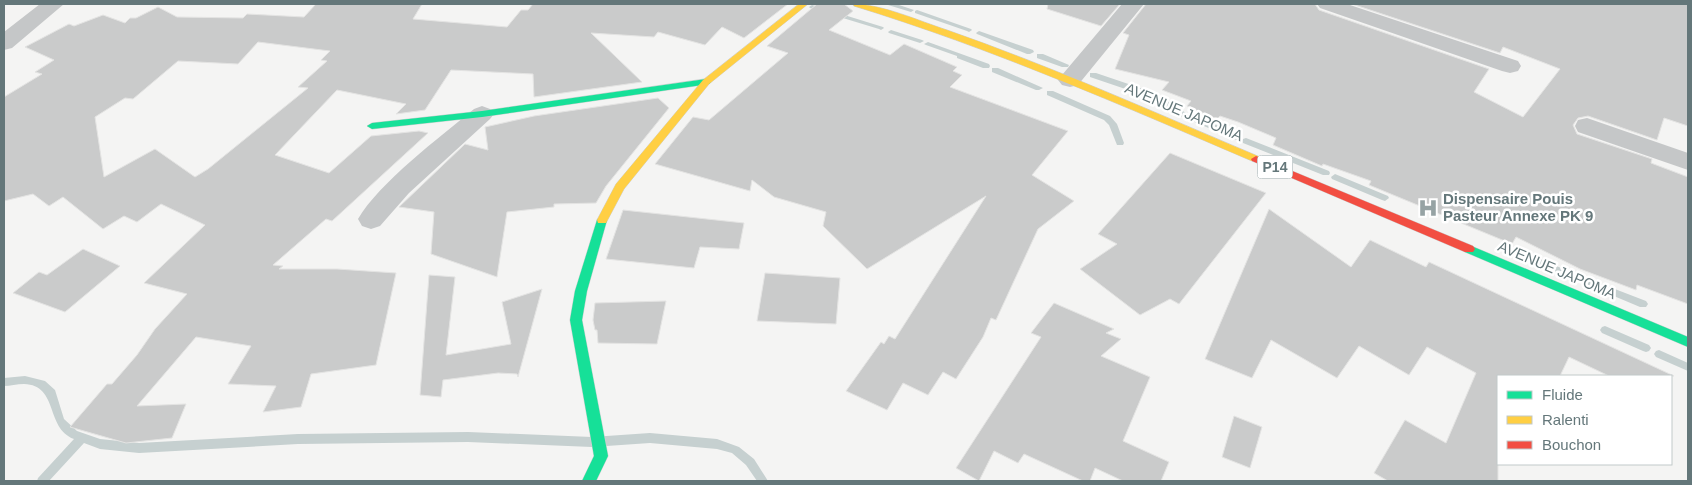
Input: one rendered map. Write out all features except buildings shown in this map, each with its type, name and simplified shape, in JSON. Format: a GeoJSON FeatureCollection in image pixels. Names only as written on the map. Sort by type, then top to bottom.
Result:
{"type":"FeatureCollection","features":[{"type":"Feature","properties":{"kind":"street"},"geometry":{"type":"LineString","coordinates":[[4,43],[53,4]]}},
{"type":"Feature","properties":{"kind":"street"},"geometry":{"type":"LineString","coordinates":[[589,481],[601,456],[576,320],[581,291],[602,220],[620,187],[706,82],[804,4]]}},
{"type":"Feature","properties":{"kind":"street","name":"AVENUE JAPOMA"},"geometry":{"type":"LineString","coordinates":[[858,4],[919,22],[1070,80],[1688,342]]}},
{"type":"Feature","properties":{"kind":"street"},"geometry":{"type":"LineString","coordinates":[[1070,80],[1133,4]]}},
{"type":"Feature","properties":{"kind":"street"},"geometry":{"type":"LineString","coordinates":[[1327,4],[1510,66]]}},
{"type":"Feature","properties":{"kind":"street"},"geometry":{"type":"LineString","coordinates":[[372,126],[482,114],[706,82]]}},
{"type":"Feature","properties":{"kind":"street"},"geometry":{"type":"LineString","coordinates":[[372,219],[400,187],[482,114]]}},
{"type":"Feature","properties":{"kind":"street"},"geometry":{"type":"LineString","coordinates":[[1587,126],[1688,162]]}},
{"type":"Feature","properties":{"kind":"waterway"},"geometry":{"type":"LineString","coordinates":[[890,4],[911,10]]}},
{"type":"Feature","properties":{"kind":"waterway"},"geometry":{"type":"LineString","coordinates":[[812,7],[881,28]]}},
{"type":"Feature","properties":{"kind":"waterway"},"geometry":{"type":"LineString","coordinates":[[917,12],[969,30]]}},
{"type":"Feature","properties":{"kind":"waterway"},"geometry":{"type":"LineString","coordinates":[[891,32],[920,41]]}},
{"type":"Feature","properties":{"kind":"waterway"},"geometry":{"type":"LineString","coordinates":[[979,33],[1030,52]]}},
{"type":"Feature","properties":{"kind":"waterway"},"geometry":{"type":"LineString","coordinates":[[928,44],[955,54]]}},
{"type":"Feature","properties":{"kind":"waterway"},"geometry":{"type":"LineString","coordinates":[[960,56],[986,66]]}},
{"type":"Feature","properties":{"kind":"waterway"},"geometry":{"type":"LineString","coordinates":[[1040,56],[1065,65]]}},
{"type":"Feature","properties":{"kind":"waterway"},"geometry":{"type":"LineString","coordinates":[[995,70],[1039,88]]}},
{"type":"Feature","properties":{"kind":"waterway"},"geometry":{"type":"LineString","coordinates":[[1093,75],[1152,95],[1185,115]]}},
{"type":"Feature","properties":{"kind":"waterway"},"geometry":{"type":"LineString","coordinates":[[1050,93],[1107,118],[1113,124],[1120,143]]}},
{"type":"Feature","properties":{"kind":"waterway"},"geometry":{"type":"LineString","coordinates":[[1193,118],[1237,137]]}},
{"type":"Feature","properties":{"kind":"waterway"},"geometry":{"type":"LineString","coordinates":[[1246,141],[1326,173]]}},
{"type":"Feature","properties":{"kind":"waterway"},"geometry":{"type":"LineString","coordinates":[[1335,177],[1385,198]]}},
{"type":"Feature","properties":{"kind":"waterway"},"geometry":{"type":"LineString","coordinates":[[1529,257],[1564,272]]}},
{"type":"Feature","properties":{"kind":"waterway"},"geometry":{"type":"LineString","coordinates":[[1569,274],[1643,304]]}},
{"type":"Feature","properties":{"kind":"waterway"},"geometry":{"type":"LineString","coordinates":[[1605,330],[1646,348]]}},
{"type":"Feature","properties":{"kind":"waterway"},"geometry":{"type":"LineString","coordinates":[[1659,354],[1688,367]]}},
{"type":"Feature","properties":{"kind":"waterway"},"geometry":{"type":"LineString","coordinates":[[4,382],[25,380],[41,384],[51,393],[60,421],[73,434],[100,444],[139,448],[298,439],[468,437],[592,442],[650,438],[717,444],[735,450],[750,462],[763,481]]}},
{"type":"Feature","properties":{"kind":"waterway"},"geometry":{"type":"LineString","coordinates":[[42,481],[81,438]]}},
{"type":"Feature","properties":{"kind":"traffic: fast"},"geometry":{"type":"LineString","coordinates":[[372,126],[482,114],[706,82]]}},
{"type":"Feature","properties":{"kind":"traffic: fast"},"geometry":{"type":"LineString","coordinates":[[589,481],[601,456],[576,320],[581,291],[602,220]]}},
{"type":"Feature","properties":{"kind":"traffic: fast"},"geometry":{"type":"LineString","coordinates":[[1469,249],[1688,342]]}},
{"type":"Feature","properties":{"kind":"traffic: slow"},"geometry":{"type":"LineString","coordinates":[[602,220],[620,187],[706,82],[804,4]]}},
{"type":"Feature","properties":{"kind":"traffic: slow"},"geometry":{"type":"LineString","coordinates":[[857,4],[959,37],[1009,56],[1256,159]]}},
{"type":"Feature","properties":{"kind":"traffic: jam"},"geometry":{"type":"LineString","coordinates":[[1256,159],[1469,249]]}},
{"type":"Feature","properties":{"kind":"place","name":"Dispensaire Pouis Pasteur Annexe PK 9"},"geometry":{"type":"Point","coordinates":[1428,208]}}]}
